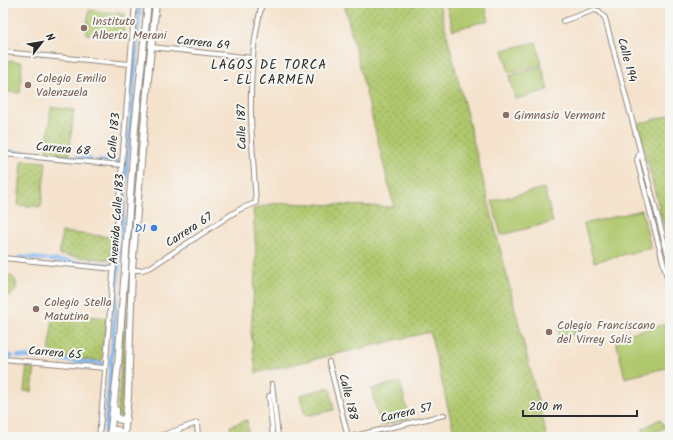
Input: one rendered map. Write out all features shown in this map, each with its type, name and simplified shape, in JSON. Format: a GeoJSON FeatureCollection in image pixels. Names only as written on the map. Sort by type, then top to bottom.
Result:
{"type":"FeatureCollection","features":[{"type":"Feature","properties":{"kind":"main road","name":"Avenida Calle 183"},"geometry":{"type":"LineString","coordinates":[[110,435],[117,373],[135,127],[148,3]]}},
{"type":"Feature","properties":{"kind":"main road","name":"Avenida Calle 183"},"geometry":{"type":"LineString","coordinates":[[124,437],[132,270],[156,3]]}},
{"type":"Feature","properties":{"kind":"main road"},"geometry":{"type":"LineString","coordinates":[[117,373],[119,393],[116,416],[121,420],[126,417]]}},
{"type":"Feature","properties":{"kind":"main road"},"geometry":{"type":"LineString","coordinates":[[110,435],[114,430],[118,430],[121,437]]}},
{"type":"Feature","properties":{"kind":"street","name":"Calle 183"},"geometry":{"type":"LineString","coordinates":[[99,437],[106,368],[135,3]]}},
{"type":"Feature","properties":{"kind":"street","name":"Calle 187"},"geometry":{"type":"LineString","coordinates":[[256,203],[252,146],[253,58],[262,3]]}},
{"type":"Feature","properties":{"kind":"street","name":"Calle 194"},"geometry":{"type":"LineString","coordinates":[[563,21],[594,10],[599,11],[602,14],[611,40],[670,263]]}},
{"type":"Feature","properties":{"kind":"street","name":"Carrera 69"},"geometry":{"type":"LineString","coordinates":[[151,47],[253,58]]}},
{"type":"Feature","properties":{"kind":"street"},"geometry":{"type":"LineString","coordinates":[[3,52],[130,64]]}},
{"type":"Feature","properties":{"kind":"street","name":"Calle 194"},"geometry":{"type":"LineString","coordinates":[[640,152],[638,160],[670,290]]}},
{"type":"Feature","properties":{"kind":"street","name":"Carrera 68"},"geometry":{"type":"LineString","coordinates":[[3,154],[122,165]]}},
{"type":"Feature","properties":{"kind":"street","name":"Carrera 67"},"geometry":{"type":"LineString","coordinates":[[132,270],[142,270],[150,267],[232,214],[242,208],[256,203]]}},
{"type":"Feature","properties":{"kind":"street"},"geometry":{"type":"LineString","coordinates":[[3,258],[114,269]]}},
{"type":"Feature","properties":{"kind":"street","name":"Carrera 65"},"geometry":{"type":"LineString","coordinates":[[3,358],[106,368]]}},
{"type":"Feature","properties":{"kind":"street","name":"Calle 188"},"geometry":{"type":"LineString","coordinates":[[329,362],[349,437]]}},
{"type":"Feature","properties":{"kind":"street"},"geometry":{"type":"LineString","coordinates":[[272,384],[278,437]]}},
{"type":"Feature","properties":{"kind":"street"},"geometry":{"type":"LineString","coordinates":[[273,395],[269,396],[273,437]]}},
{"type":"Feature","properties":{"kind":"street","name":"Carrera 57"},"geometry":{"type":"LineString","coordinates":[[349,437],[444,415]]}},
{"type":"Feature","properties":{"kind":"street"},"geometry":{"type":"LineString","coordinates":[[159,437],[197,423],[198,437]]}},
{"type":"Feature","properties":{"kind":"street"},"geometry":{"type":"LineString","coordinates":[[178,430],[179,437]]}},
{"type":"Feature","properties":{"kind":"green space"},"geometry":{"type":"Polygon","coordinates":[[[151,3],[127,284],[121,418],[117,414],[123,324],[136,157],[151,3]]]}},
{"type":"Feature","properties":{"kind":"green space"},"geometry":{"type":"Polygon","coordinates":[[[344,3],[439,3],[547,437],[455,437],[430,332],[256,373],[251,333],[256,256],[253,209],[270,204],[288,203],[394,207],[344,3]]]}},
{"type":"Feature","properties":{"kind":"green space"},"geometry":{"type":"Polygon","coordinates":[[[484,3],[489,20],[453,30],[446,4],[484,3]]]}},
{"type":"Feature","properties":{"kind":"green space"},"geometry":{"type":"Polygon","coordinates":[[[89,10],[125,14],[123,38],[86,34],[89,10]]]}},
{"type":"Feature","properties":{"kind":"green space"},"geometry":{"type":"Polygon","coordinates":[[[536,42],[542,65],[509,73],[503,50],[536,42]]]}},
{"type":"Feature","properties":{"kind":"green space"},"geometry":{"type":"Polygon","coordinates":[[[3,60],[22,62],[20,93],[3,91],[3,60]]]}},
{"type":"Feature","properties":{"kind":"green space"},"geometry":{"type":"Polygon","coordinates":[[[542,67],[548,90],[515,99],[509,76],[542,67]]]}},
{"type":"Feature","properties":{"kind":"green space"},"geometry":{"type":"Polygon","coordinates":[[[51,107],[74,110],[69,155],[46,153],[51,107]]]}},
{"type":"Feature","properties":{"kind":"green space"},"geometry":{"type":"Polygon","coordinates":[[[670,115],[670,252],[638,124],[670,115]]]}},
{"type":"Feature","properties":{"kind":"green space"},"geometry":{"type":"Polygon","coordinates":[[[22,160],[46,162],[41,207],[18,205],[22,160]]]}},
{"type":"Feature","properties":{"kind":"green space"},"geometry":{"type":"Polygon","coordinates":[[[544,188],[553,222],[501,235],[492,201],[544,188]]]}},
{"type":"Feature","properties":{"kind":"green space"},"geometry":{"type":"Polygon","coordinates":[[[642,210],[651,248],[594,262],[584,224],[642,210]]]}},
{"type":"Feature","properties":{"kind":"green space"},"geometry":{"type":"Polygon","coordinates":[[[62,232],[112,237],[111,260],[59,255],[62,232]]]}},
{"type":"Feature","properties":{"kind":"green space"},"geometry":{"type":"Polygon","coordinates":[[[6,274],[15,279],[16,287],[12,294],[3,296],[3,275],[6,274]]]}},
{"type":"Feature","properties":{"kind":"green space"},"geometry":{"type":"Polygon","coordinates":[[[53,312],[107,318],[102,361],[49,356],[53,312]]]}},
{"type":"Feature","properties":{"kind":"green space"},"geometry":{"type":"Polygon","coordinates":[[[670,323],[670,367],[625,378],[615,337],[670,323]]]}},
{"type":"Feature","properties":{"kind":"green space"},"geometry":{"type":"Polygon","coordinates":[[[573,324],[576,334],[560,338],[558,329],[573,324]]]}},
{"type":"Feature","properties":{"kind":"green space"},"geometry":{"type":"Polygon","coordinates":[[[27,365],[35,366],[32,392],[24,391],[27,365]]]}},
{"type":"Feature","properties":{"kind":"green space"},"geometry":{"type":"Polygon","coordinates":[[[400,382],[409,418],[381,426],[371,389],[400,382]]]}},
{"type":"Feature","properties":{"kind":"green space"},"geometry":{"type":"Polygon","coordinates":[[[330,387],[334,410],[305,416],[300,395],[330,387]]]}},
{"type":"Feature","properties":{"kind":"green space"},"geometry":{"type":"Polygon","coordinates":[[[660,419],[665,427],[649,437],[646,437],[642,429],[660,419]]]}},
{"type":"Feature","properties":{"kind":"green space"},"geometry":{"type":"Polygon","coordinates":[[[247,420],[249,437],[232,437],[230,426],[247,420]]]}},
{"type":"Feature","properties":{"kind":"waterway"},"geometry":{"type":"LineString","coordinates":[[105,437],[140,3]]}},
{"type":"Feature","properties":{"kind":"waterway"},"geometry":{"type":"LineString","coordinates":[[3,151],[40,154]]}},
{"type":"Feature","properties":{"kind":"waterway"},"geometry":{"type":"LineString","coordinates":[[46,154],[54,155]]}},
{"type":"Feature","properties":{"kind":"waterway"},"geometry":{"type":"LineString","coordinates":[[62,157],[91,159]]}},
{"type":"Feature","properties":{"kind":"waterway"},"geometry":{"type":"LineString","coordinates":[[98,161],[119,162]]}},
{"type":"Feature","properties":{"kind":"waterway"},"geometry":{"type":"LineString","coordinates":[[20,257],[45,259]]}},
{"type":"Feature","properties":{"kind":"waterway"},"geometry":{"type":"LineString","coordinates":[[50,260],[110,265]]}},
{"type":"Feature","properties":{"kind":"waterway"},"geometry":{"type":"LineString","coordinates":[[3,355],[12,356]]}},
{"type":"Feature","properties":{"kind":"waterway"},"geometry":{"type":"LineString","coordinates":[[18,356],[103,364]]}},
{"type":"Feature","properties":{"kind":"place","name":"Instituto Alberto Merani"},"geometry":{"type":"Point","coordinates":[84,28]}},
{"type":"Feature","properties":{"kind":"place","name":"Colegio Emilio Valenzuela"},"geometry":{"type":"Point","coordinates":[28,85]}},
{"type":"Feature","properties":{"kind":"place","name":"Gimnasio Vermont"},"geometry":{"type":"Point","coordinates":[506,115]}},
{"type":"Feature","properties":{"kind":"place","name":"D1"},"geometry":{"type":"Point","coordinates":[154,228]}},
{"type":"Feature","properties":{"kind":"place","name":"Colegio Stella Matutina"},"geometry":{"type":"Point","coordinates":[36,309]}},
{"type":"Feature","properties":{"kind":"place","name":"Colegio Franciscano del Virrey Solis"},"geometry":{"type":"Point","coordinates":[549,332]}},
{"type":"Feature","properties":{"kind":"district","name":"LAGOS DE TORCA - EL CARMEN"},"geometry":{"type":"Point","coordinates":[269,72]}}]}
